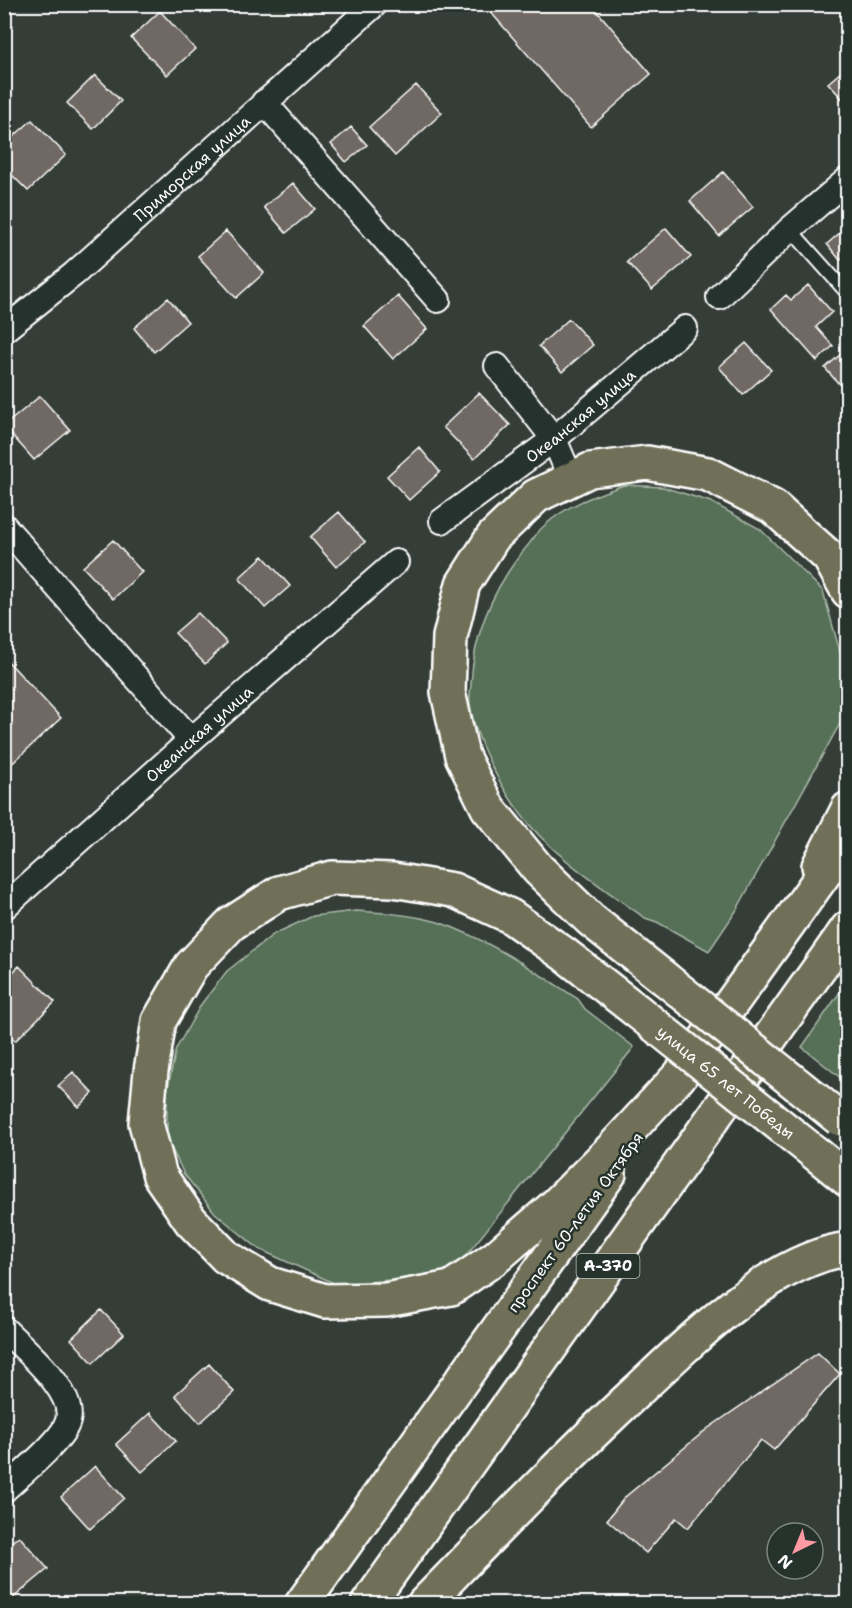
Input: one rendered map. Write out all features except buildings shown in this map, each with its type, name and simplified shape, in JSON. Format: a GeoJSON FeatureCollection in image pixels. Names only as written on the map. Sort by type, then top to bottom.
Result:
{"type":"FeatureCollection","features":[{"type":"Feature","properties":{"kind":"main road"},"geometry":{"type":"LineString","coordinates":[[844,1122],[591,920],[538,868],[488,808],[462,756],[448,692],[450,637],[463,584],[493,537],[536,496],[590,470],[647,463],[708,474],[772,507],[828,558],[848,591]]}},
{"type":"Feature","properties":{"kind":"main road"},"geometry":{"type":"LineString","coordinates":[[798,908],[848,809]]}},
{"type":"Feature","properties":{"kind":"main road","name":"проспект 60-летия Октября"},"geometry":{"type":"LineString","coordinates":[[302,1604],[848,840]]}},
{"type":"Feature","properties":{"kind":"main road","name":"улица 65 лет Победы"},"geometry":{"type":"LineString","coordinates":[[681,1074],[611,1150],[556,1205],[495,1258],[451,1288],[386,1300],[325,1301],[270,1284],[226,1257],[191,1221],[160,1176],[146,1123],[159,1021],[191,966],[231,924],[279,893],[332,878],[393,880],[453,890],[510,916],[564,954],[848,1179]]}},
{"type":"Feature","properties":{"kind":"main road","name":"А-370"},"geometry":{"type":"LineString","coordinates":[[368,1604],[848,928]]}},
{"type":"Feature","properties":{"kind":"main road"},"geometry":{"type":"LineString","coordinates":[[424,1604],[583,1441],[689,1343],[743,1297],[792,1268],[833,1251],[848,1250]]}},
{"type":"Feature","properties":{"kind":"street","name":"Приморская улица"},"geometry":{"type":"LineString","coordinates":[[4,330],[74,274],[375,4]]}},
{"type":"Feature","properties":{"kind":"street"},"geometry":{"type":"LineString","coordinates":[[264,102],[438,300]]}},
{"type":"Feature","properties":{"kind":"street"},"geometry":{"type":"LineString","coordinates":[[719,297],[790,229],[848,179]]}},
{"type":"Feature","properties":{"kind":"street","name":"Океанская улица"},"geometry":{"type":"LineString","coordinates":[[442,521],[554,438],[685,328]]}},
{"type":"Feature","properties":{"kind":"street"},"geometry":{"type":"LineString","coordinates":[[497,366],[554,438],[571,479]]}},
{"type":"Feature","properties":{"kind":"street"},"geometry":{"type":"LineString","coordinates":[[4,526],[191,740]]}},
{"type":"Feature","properties":{"kind":"street","name":"Океанская улица"},"geometry":{"type":"LineString","coordinates":[[4,907],[191,740],[396,562]]}},
{"type":"Feature","properties":{"kind":"street"},"geometry":{"type":"LineString","coordinates":[[4,1329],[60,1387],[70,1412],[67,1426],[57,1438],[4,1490]]}},
{"type":"Feature","properties":{"kind":"lane"},"geometry":{"type":"LineString","coordinates":[[790,229],[843,279],[848,294]]}},
{"type":"Feature","properties":{"kind":"green space"},"geometry":{"type":"Polygon","coordinates":[[[624,485],[663,487],[711,502],[760,529],[823,591],[847,677],[847,711],[736,911],[709,951],[657,922],[645,918],[578,870],[547,843],[520,813],[504,788],[482,745],[472,716],[470,698],[477,645],[488,609],[506,575],[538,532],[562,512],[582,501],[624,485]]]}},
{"type":"Feature","properties":{"kind":"green space"},"geometry":{"type":"Polygon","coordinates":[[[356,911],[428,919],[475,937],[578,999],[585,1009],[634,1047],[451,1274],[338,1285],[259,1249],[215,1213],[184,1174],[167,1139],[167,1092],[176,1049],[202,1003],[227,971],[274,934],[313,916],[356,911]]]}},
{"type":"Feature","properties":{"kind":"green space"},"geometry":{"type":"Polygon","coordinates":[[[847,982],[847,1083],[802,1047],[847,982]]]}},
{"type":"Feature","properties":{"kind":"railway"},"geometry":{"type":"LineString","coordinates":[[837,1604],[848,1590]]}}]}
